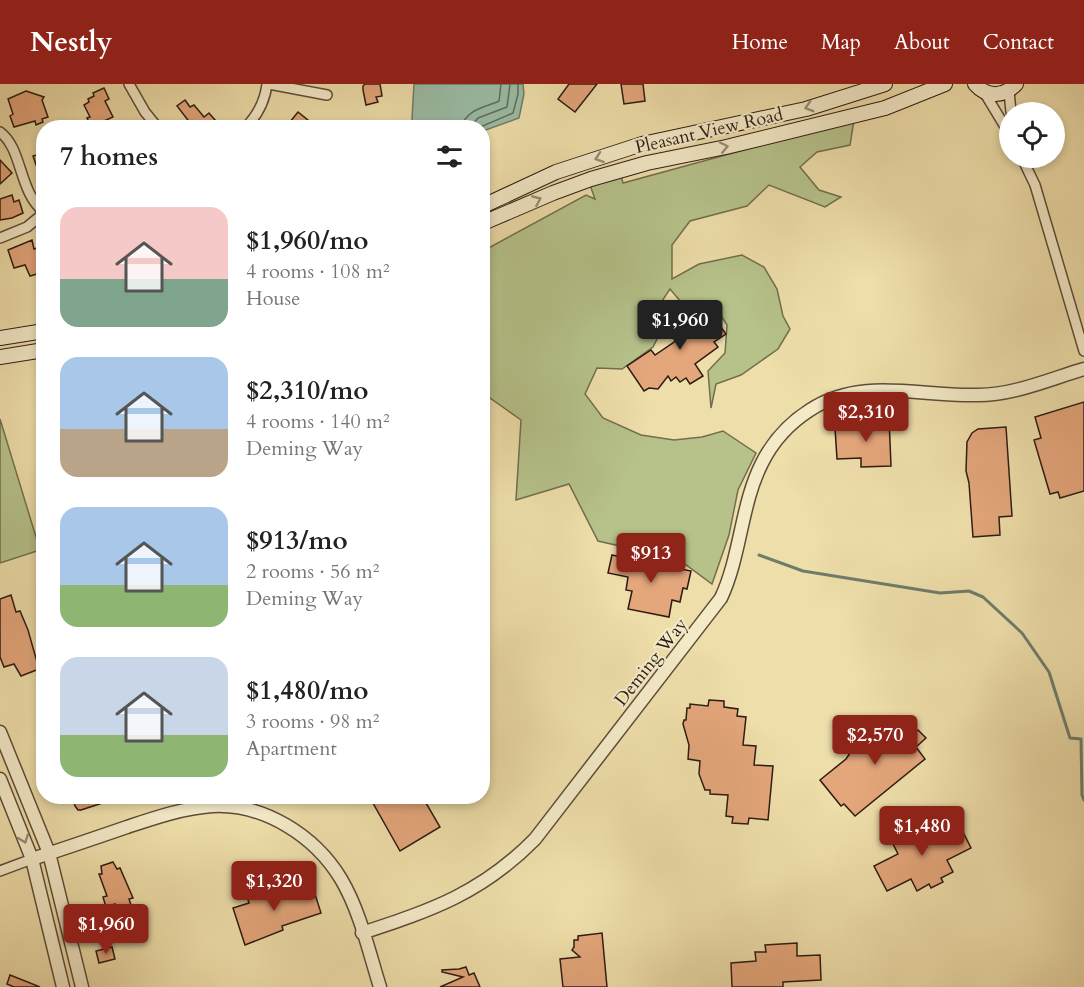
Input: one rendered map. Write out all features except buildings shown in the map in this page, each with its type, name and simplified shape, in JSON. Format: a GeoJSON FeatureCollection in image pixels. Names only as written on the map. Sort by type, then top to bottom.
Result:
{"type":"FeatureCollection","features":[{"type":"Feature","properties":{"kind":"main road","name":"Pleasant View Road"},"geometry":{"type":"LineString","coordinates":[[490,203],[556,172],[642,144],[806,109],[885,84]]}},
{"type":"Feature","properties":{"kind":"main road","name":"Pleasant View Road"},"geometry":{"type":"LineString","coordinates":[[490,220],[591,179],[647,163],[726,147],[885,108],[945,84]]}},
{"type":"Feature","properties":{"kind":"main road"},"geometry":{"type":"LineString","coordinates":[[960,84],[1001,94],[1015,86]]}},
{"type":"Feature","properties":{"kind":"main road"},"geometry":{"type":"LineString","coordinates":[[0,338],[36,332]]}},
{"type":"Feature","properties":{"kind":"main road"},"geometry":{"type":"LineString","coordinates":[[0,357],[36,351]]}},
{"type":"Feature","properties":{"kind":"street"},"geometry":{"type":"LineString","coordinates":[[129,84],[152,120]]}},
{"type":"Feature","properties":{"kind":"street"},"geometry":{"type":"LineString","coordinates":[[253,120],[260,109],[268,84],[327,95]]}},
{"type":"Feature","properties":{"kind":"street"},"geometry":{"type":"LineString","coordinates":[[1013,102],[1015,86]]}},
{"type":"Feature","properties":{"kind":"street"},"geometry":{"type":"LineString","coordinates":[[979,88],[999,118]]}},
{"type":"Feature","properties":{"kind":"street"},"geometry":{"type":"LineString","coordinates":[[0,132],[8,140],[30,198],[36,204]]}},
{"type":"Feature","properties":{"kind":"street"},"geometry":{"type":"LineString","coordinates":[[1027,168],[1035,185],[1084,351]]}},
{"type":"Feature","properties":{"kind":"street"},"geometry":{"type":"LineString","coordinates":[[0,238],[27,226],[36,219]]}},
{"type":"Feature","properties":{"kind":"street","name":"Deming Way"},"geometry":{"type":"LineString","coordinates":[[363,933],[428,911],[465,894],[501,870],[535,839],[721,598],[734,567],[757,474],[775,441],[792,423],[828,400],[860,391],[891,390],[980,395],[1014,389],[1084,369]]}},
{"type":"Feature","properties":{"kind":"street"},"geometry":{"type":"LineString","coordinates":[[0,732],[49,854],[82,987]]}},
{"type":"Feature","properties":{"kind":"street"},"geometry":{"type":"LineString","coordinates":[[0,779],[32,859],[63,987]]}},
{"type":"Feature","properties":{"kind":"street"},"geometry":{"type":"LineString","coordinates":[[0,871],[147,820],[190,809],[222,807],[254,812],[303,834],[331,864],[342,881],[363,933],[380,987]]}},
{"type":"Feature","properties":{"kind":"green space"},"geometry":{"type":"Polygon","coordinates":[[[854,120],[850,145],[817,152],[800,167],[819,190],[841,197],[825,207],[769,185],[747,206],[690,221],[672,245],[672,279],[699,264],[742,255],[764,267],[777,289],[783,316],[790,329],[778,349],[741,375],[716,384],[711,408],[708,371],[725,353],[727,325],[713,303],[681,302],[670,289],[660,304],[659,335],[653,347],[622,369],[597,368],[585,394],[603,418],[641,435],[674,440],[702,437],[723,431],[756,453],[738,490],[729,535],[712,584],[678,559],[598,541],[569,484],[516,500],[521,420],[490,398],[490,247],[586,195],[595,199],[590,185],[621,176],[623,183],[854,120]]]}},
{"type":"Feature","properties":{"kind":"green space"},"geometry":{"type":"Polygon","coordinates":[[[0,419],[36,537],[36,551],[0,563],[0,419]]]}},
{"type":"Feature","properties":{"kind":"water"},"geometry":{"type":"Polygon","coordinates":[[[414,84],[523,84],[524,94],[519,118],[490,128],[490,120],[412,119],[414,84]]]}},
{"type":"Feature","properties":{"kind":"waterway"},"geometry":{"type":"LineString","coordinates":[[759,555],[803,571],[940,593],[969,591],[983,597],[1022,633],[1049,672],[1070,738],[1081,739],[1084,800]]}}]}
